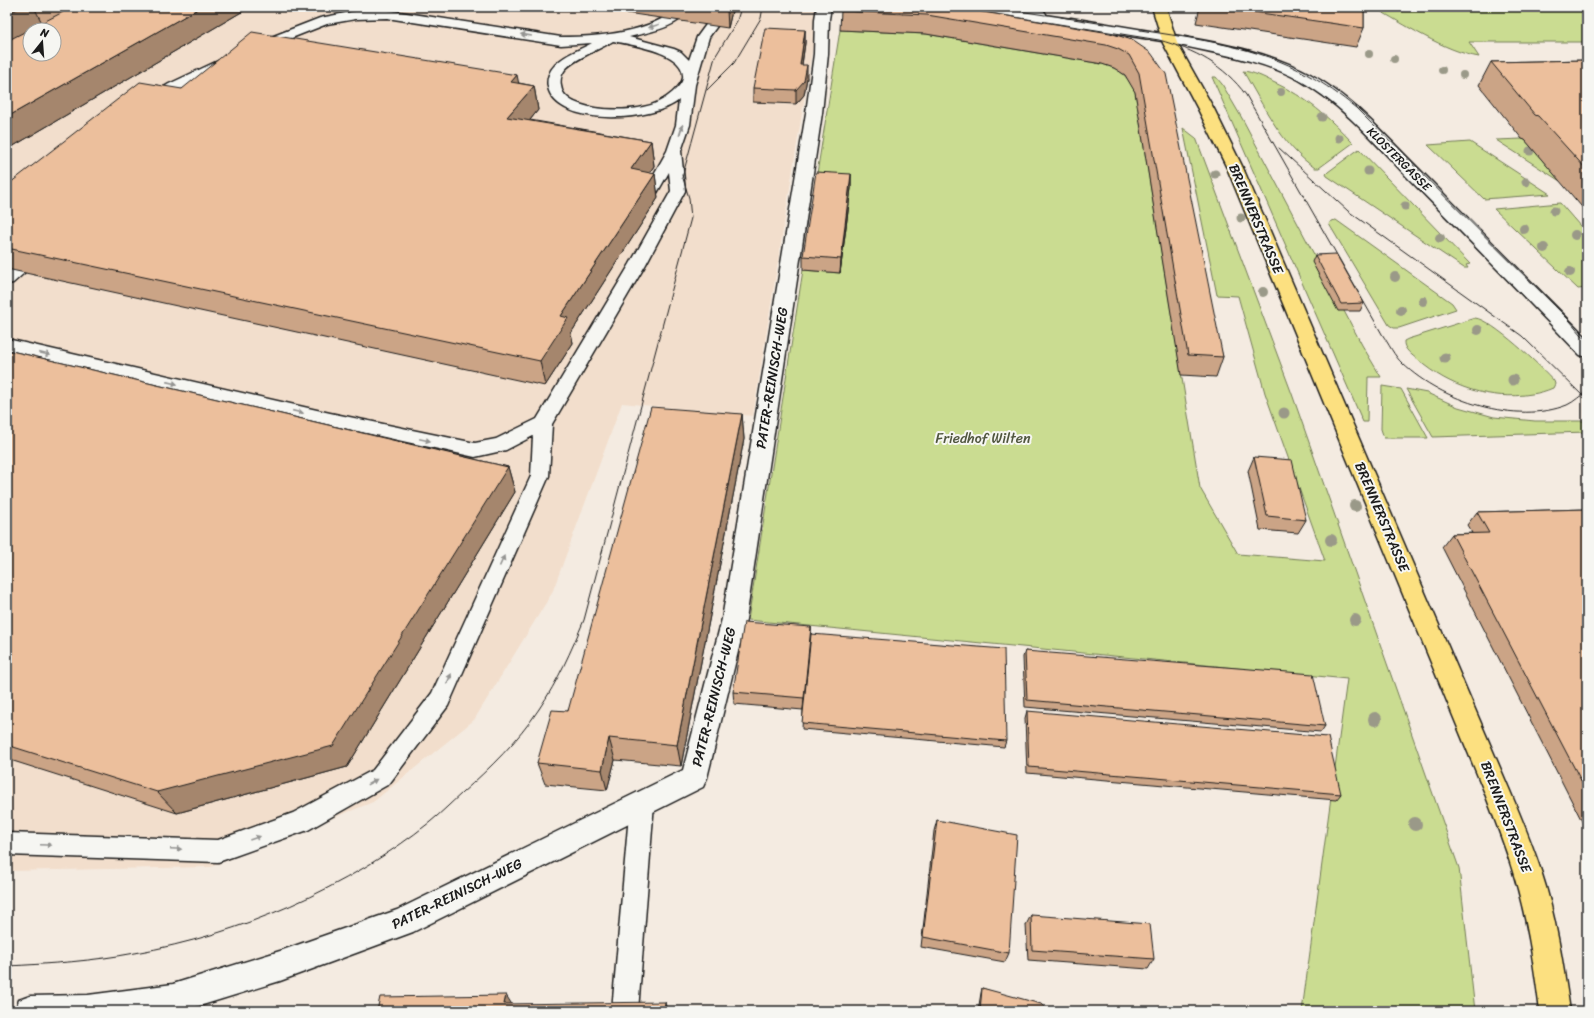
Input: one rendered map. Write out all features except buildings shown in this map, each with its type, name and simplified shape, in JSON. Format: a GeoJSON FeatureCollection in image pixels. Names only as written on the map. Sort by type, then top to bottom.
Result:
{"type":"FeatureCollection","features":[{"type":"Feature","properties":{"kind":"main road","name":"BRENNERSTRASSE"},"geometry":{"type":"LineString","coordinates":[[1158,7],[1168,38],[1235,168],[1497,791],[1527,870],[1538,911],[1548,957],[1555,1011]]}},
{"type":"Feature","properties":{"kind":"street","name":"PATER-REINISCH-WEG"},"geometry":{"type":"LineString","coordinates":[[30,1011],[88,1010],[174,999],[280,966],[403,922],[694,778],[734,619],[814,113],[821,54],[822,19],[824,7]]}},
{"type":"Feature","properties":{"kind":"street"},"geometry":{"type":"LineString","coordinates":[[1006,7],[1084,25]]}},
{"type":"Feature","properties":{"kind":"street"},"geometry":{"type":"LineString","coordinates":[[965,12],[1084,25]]}},
{"type":"Feature","properties":{"kind":"street","name":"KLOSTERGASSE"},"geometry":{"type":"LineString","coordinates":[[1084,25],[1220,48],[1259,58],[1304,76],[1348,108],[1587,350]]}},
{"type":"Feature","properties":{"kind":"lane"},"geometry":{"type":"LineString","coordinates":[[244,52],[294,31],[324,21],[356,15],[387,14],[561,41],[580,42],[611,37],[665,23],[687,7]]}},
{"type":"Feature","properties":{"kind":"lane"},"geometry":{"type":"LineString","coordinates":[[652,190],[674,150],[683,124],[688,86],[690,76],[688,67],[682,59],[666,50],[611,37],[566,62],[558,70],[554,79],[555,88],[564,101],[580,109],[597,113],[619,114],[642,112],[670,101],[678,96],[688,86],[703,38],[726,7]]}},
{"type":"Feature","properties":{"kind":"lane"},"geometry":{"type":"LineString","coordinates":[[267,57],[293,36],[324,21]]}},
{"type":"Feature","properties":{"kind":"lane"},"geometry":{"type":"LineString","coordinates":[[593,48],[624,44],[687,43],[703,38]]}},
{"type":"Feature","properties":{"kind":"lane"},"geometry":{"type":"LineString","coordinates":[[141,107],[174,87],[228,60],[173,103]]}},
{"type":"Feature","properties":{"kind":"lane"},"geometry":{"type":"LineString","coordinates":[[7,844],[218,851],[300,822],[381,777],[440,699],[540,476],[543,424],[638,264],[678,190],[674,150]]}},
{"type":"Feature","properties":{"kind":"lane"},"geometry":{"type":"LineString","coordinates":[[7,280],[49,244]]}},
{"type":"Feature","properties":{"kind":"lane"},"geometry":{"type":"LineString","coordinates":[[7,345],[330,419],[475,450],[500,445],[543,424]]}},
{"type":"Feature","properties":{"kind":"lane"},"geometry":{"type":"LineString","coordinates":[[625,1011],[642,803]]}},
{"type":"Feature","properties":{"kind":"shaded area"},"geometry":{"type":"Polygon","coordinates":[[[250,7],[819,8],[753,416],[622,403],[552,593],[474,720],[373,802],[211,867],[7,871],[7,147],[10,148],[250,7]]]}},
{"type":"Feature","properties":{"kind":"green space"},"geometry":{"type":"Polygon","coordinates":[[[1373,7],[1587,7],[1587,42],[1469,42],[1479,57],[1466,54],[1438,43],[1373,7]]]}},
{"type":"Feature","properties":{"kind":"green space","name":"Friedhof Wilten"},"geometry":{"type":"Polygon","coordinates":[[[840,30],[926,34],[1102,64],[1114,68],[1126,77],[1135,92],[1200,488],[1238,554],[1325,561],[1265,393],[1238,296],[1217,295],[1183,128],[1196,138],[1292,394],[1459,868],[1475,1011],[1302,1011],[1347,679],[748,620],[803,270],[840,273],[851,188],[815,186],[840,30]]]}},
{"type":"Feature","properties":{"kind":"green space"},"geometry":{"type":"Polygon","coordinates":[[[1243,71],[1251,72],[1297,94],[1316,108],[1353,143],[1319,168],[1315,168],[1292,148],[1274,124],[1243,71]]]}},
{"type":"Feature","properties":{"kind":"green space"},"geometry":{"type":"Polygon","coordinates":[[[1212,77],[1216,77],[1222,84],[1243,120],[1362,345],[1381,377],[1368,377],[1367,422],[1363,422],[1212,77]]]}},
{"type":"Feature","properties":{"kind":"green space"},"geometry":{"type":"Polygon","coordinates":[[[1496,140],[1525,140],[1560,181],[1496,140]]]}},
{"type":"Feature","properties":{"kind":"green space"},"geometry":{"type":"Polygon","coordinates":[[[1470,142],[1550,194],[1484,199],[1428,145],[1470,142]]]}},
{"type":"Feature","properties":{"kind":"green space"},"geometry":{"type":"Polygon","coordinates":[[[1359,149],[1470,264],[1466,265],[1468,268],[1464,268],[1327,176],[1326,174],[1328,172],[1359,149]]]}},
{"type":"Feature","properties":{"kind":"green space"},"geometry":{"type":"Polygon","coordinates":[[[1560,203],[1587,234],[1587,288],[1578,289],[1494,209],[1560,203]]]}},
{"type":"Feature","properties":{"kind":"green space"},"geometry":{"type":"Polygon","coordinates":[[[1336,220],[1452,303],[1456,309],[1399,328],[1394,328],[1389,325],[1329,224],[1331,221],[1336,220]]]}},
{"type":"Feature","properties":{"kind":"green space"},"geometry":{"type":"Polygon","coordinates":[[[1475,318],[1483,320],[1493,326],[1528,356],[1554,381],[1555,384],[1553,388],[1537,393],[1517,396],[1471,390],[1443,378],[1430,370],[1405,347],[1404,341],[1408,339],[1475,318]]]}},
{"type":"Feature","properties":{"kind":"green space"},"geometry":{"type":"Polygon","coordinates":[[[1382,386],[1401,389],[1428,438],[1384,438],[1381,429],[1382,386]]]}},
{"type":"Feature","properties":{"kind":"green space"},"geometry":{"type":"Polygon","coordinates":[[[1406,389],[1427,393],[1458,407],[1494,417],[1535,421],[1587,421],[1587,432],[1433,437],[1406,389]]]}},
{"type":"Feature","properties":{"kind":"tram line"},"geometry":{"type":"LineString","coordinates":[[682,176],[715,57],[737,21],[741,7]]}},
{"type":"Feature","properties":{"kind":"tram line"},"geometry":{"type":"LineString","coordinates":[[707,90],[734,63],[761,18],[763,7]]}},
{"type":"Feature","properties":{"kind":"tram line"},"geometry":{"type":"LineString","coordinates":[[952,7],[1159,40],[1185,49],[1208,60],[1228,75],[1246,95],[1382,334],[1394,354],[1403,364],[1419,377],[1438,389],[1459,399],[1480,406],[1503,411],[1525,412],[1547,410],[1567,405],[1582,395]]}},
{"type":"Feature","properties":{"kind":"tram line"},"geometry":{"type":"LineString","coordinates":[[993,7],[1045,15]]}},
{"type":"Feature","properties":{"kind":"tram line"},"geometry":{"type":"LineString","coordinates":[[1061,17],[1104,24]]}},
{"type":"Feature","properties":{"kind":"tram line"},"geometry":{"type":"LineString","coordinates":[[1140,30],[1248,50],[1289,65],[1333,90],[1356,108],[1570,321],[1587,341]]}},
{"type":"Feature","properties":{"kind":"tram line"},"geometry":{"type":"LineString","coordinates":[[1279,148],[1348,211],[1522,336],[1582,395]]}},
{"type":"Feature","properties":{"kind":"tram line"},"geometry":{"type":"LineString","coordinates":[[7,966],[103,958],[174,945],[213,934],[291,906],[364,868],[398,846],[438,815],[483,774],[513,743],[531,721],[552,688],[584,620],[691,218],[689,198],[682,176]]}},
{"type":"Feature","properties":{"kind":"tram line"},"geometry":{"type":"LineString","coordinates":[[1582,395],[1587,391]]}},
{"type":"Feature","properties":{"kind":"tram line"},"geometry":{"type":"LineString","coordinates":[[1582,395],[1587,400]]}}]}
